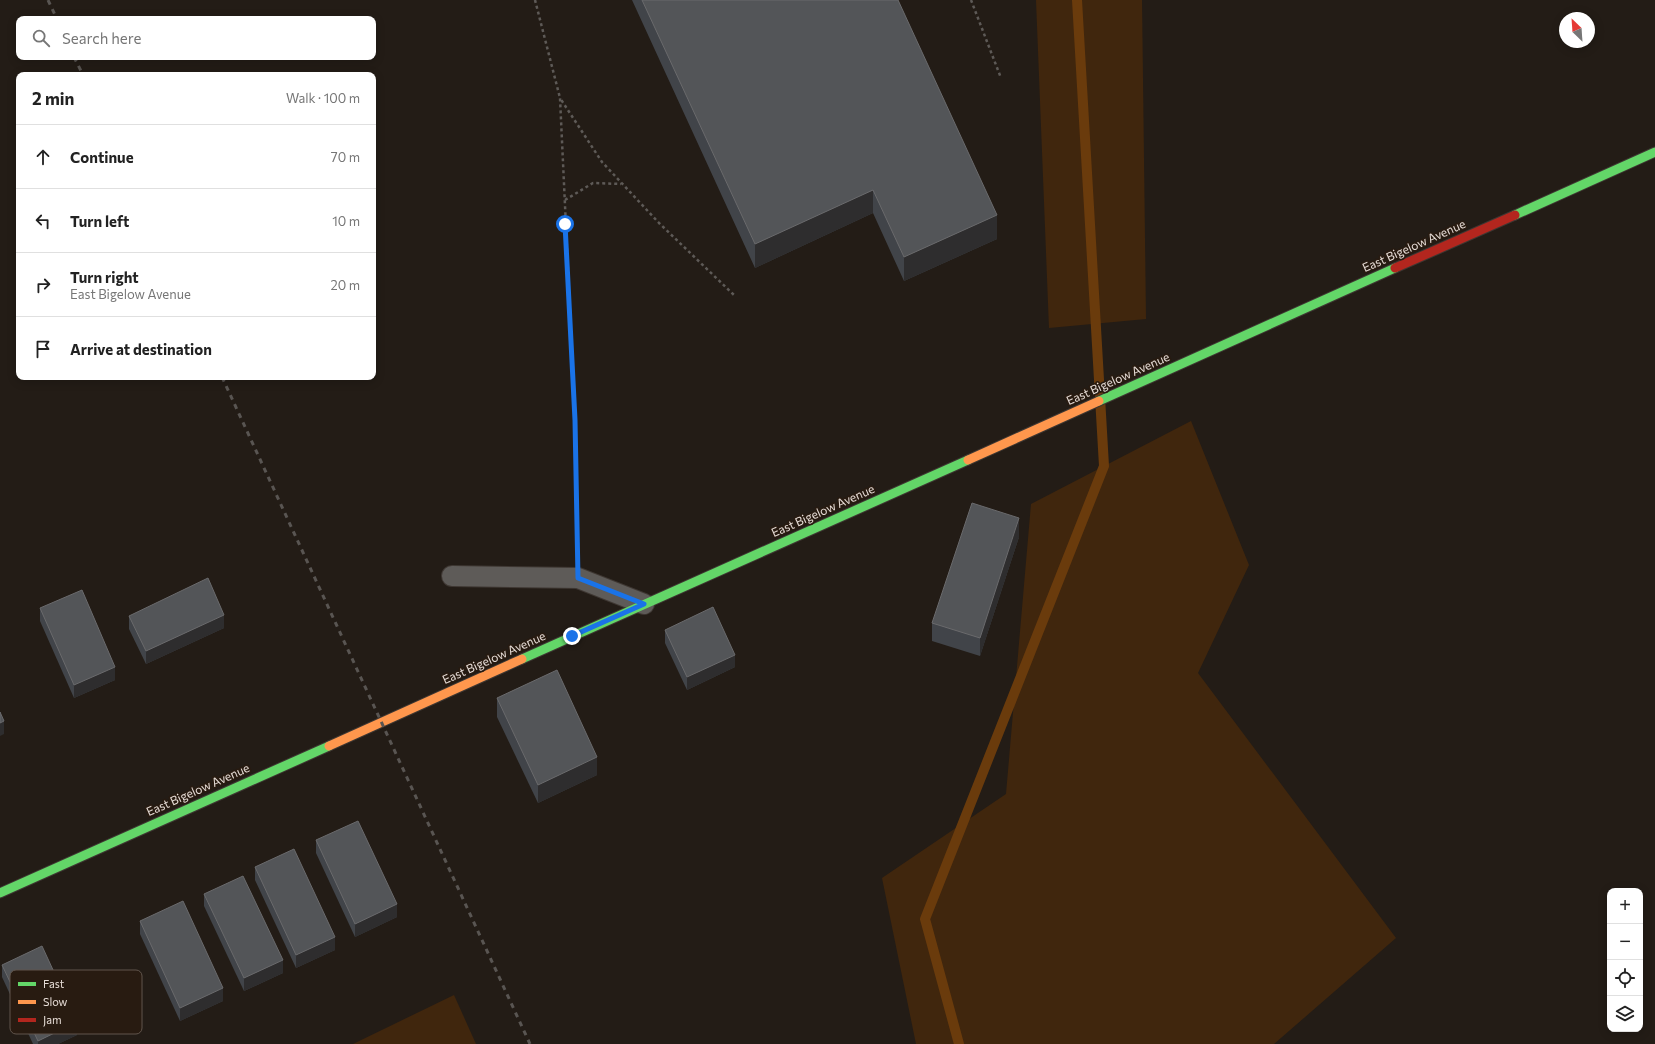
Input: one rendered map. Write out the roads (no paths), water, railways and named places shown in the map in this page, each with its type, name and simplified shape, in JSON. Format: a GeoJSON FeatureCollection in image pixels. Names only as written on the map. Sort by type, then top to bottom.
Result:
{"type":"FeatureCollection","features":[{"type":"Feature","properties":{"kind":"main road","name":"East Bigelow Avenue"},"geometry":{"type":"LineString","coordinates":[[0,893],[1655,152]]}},
{"type":"Feature","properties":{"kind":"lane"},"geometry":{"type":"LineString","coordinates":[[452,576],[578,578],[644,604]]}},
{"type":"Feature","properties":{"kind":"waterway"},"geometry":{"type":"LineString","coordinates":[[959,1044],[925,919],[1104,466],[1077,0]]}},
{"type":"Feature","properties":{"kind":"railway"},"geometry":{"type":"LineString","coordinates":[[48,0],[56,16]]}},
{"type":"Feature","properties":{"kind":"railway"},"geometry":{"type":"LineString","coordinates":[[76,60],[82,72]]}},
{"type":"Feature","properties":{"kind":"railway"},"geometry":{"type":"LineString","coordinates":[[223,380],[530,1044]]}}]}
